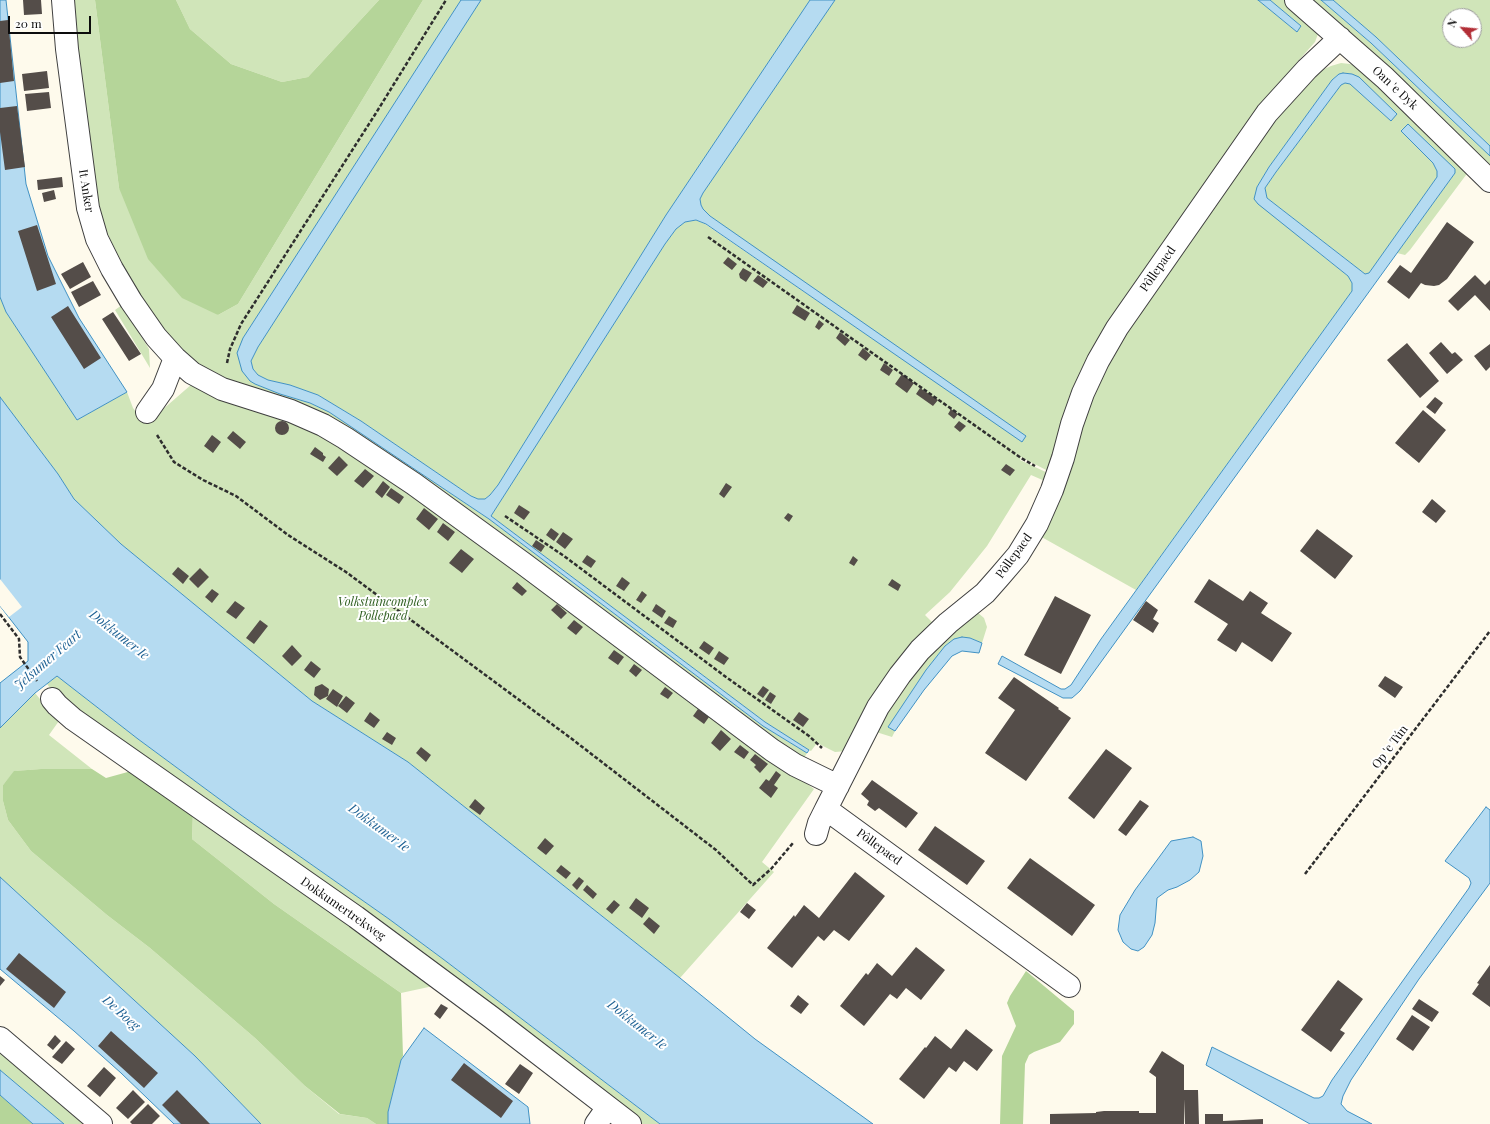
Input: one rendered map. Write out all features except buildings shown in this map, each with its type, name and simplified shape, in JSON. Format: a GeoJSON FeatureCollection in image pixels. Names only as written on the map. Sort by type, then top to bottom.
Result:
{"type":"FeatureCollection","features":[{"type":"Feature","properties":{"kind":"street","name":"It Anker"},"geometry":{"type":"LineString","coordinates":[[63,0],[68,56],[88,208],[97,239],[112,269],[131,301],[156,337],[175,358],[192,373],[222,389],[291,412],[322,425],[345,438],[414,484],[500,546],[772,750],[795,765],[838,786]]}},
{"type":"Feature","properties":{"kind":"street","name":"Oan 'e Dyk"},"geometry":{"type":"LineString","coordinates":[[1296,0],[1407,99],[1490,181]]}},
{"type":"Feature","properties":{"kind":"street","name":"Pôllepaed"},"geometry":{"type":"LineString","coordinates":[[1068,986],[826,809],[878,707],[900,675],[920,650],[948,623],[985,593],[1022,548],[1037,524],[1052,490],[1083,393],[1098,361],[1137,299],[1267,113],[1307,69],[1340,38]]}},
{"type":"Feature","properties":{"kind":"street"},"geometry":{"type":"LineString","coordinates":[[147,412],[163,389],[175,358]]}},
{"type":"Feature","properties":{"kind":"street","name":"Dokkumertrekweg"},"geometry":{"type":"LineString","coordinates":[[52,699],[73,719],[362,922],[490,1017],[602,1116],[630,1124]]}},
{"type":"Feature","properties":{"kind":"street"},"geometry":{"type":"LineString","coordinates":[[816,834],[819,823],[826,809]]}},
{"type":"Feature","properties":{"kind":"street"},"geometry":{"type":"LineString","coordinates":[[0,1038],[101,1124]]}},
{"type":"Feature","properties":{"kind":"path"},"geometry":{"type":"LineString","coordinates":[[222,389],[230,349],[241,324],[376,113],[446,0]]}},
{"type":"Feature","properties":{"kind":"path"},"geometry":{"type":"LineString","coordinates":[[708,237],[778,285],[1020,458]]}},
{"type":"Feature","properties":{"kind":"path"},"geometry":{"type":"LineString","coordinates":[[147,412],[150,424],[174,462],[202,480],[236,496],[288,535],[352,577],[572,739],[716,850],[753,885],[771,869],[795,842],[816,834]]}},
{"type":"Feature","properties":{"kind":"path"},"geometry":{"type":"LineString","coordinates":[[501,514],[564,556],[726,677],[808,736],[816,744]]}},
{"type":"Feature","properties":{"kind":"path"},"geometry":{"type":"LineString","coordinates":[[0,614],[19,639],[20,657],[38,682]]}},
{"type":"Feature","properties":{"kind":"path","name":"Op 'e Tún"},"geometry":{"type":"LineString","coordinates":[[1305,874],[1490,632]]}},
{"type":"Feature","properties":{"kind":"green space"},"geometry":{"type":"Polygon","coordinates":[[[73,0],[95,0],[119,188],[218,315],[238,304],[423,0],[461,0],[243,338],[255,384],[280,394],[310,403],[329,412],[489,519],[763,726],[807,753],[803,760],[417,480],[207,372],[186,353],[159,324],[120,263],[98,210],[73,0]]]}},
{"type":"Feature","properties":{"kind":"green space"},"geometry":{"type":"Polygon","coordinates":[[[95,0],[176,0],[190,29],[231,64],[282,82],[308,77],[379,0],[423,0],[238,304],[218,315],[182,298],[148,259],[119,188],[95,0]]]}},
{"type":"Feature","properties":{"kind":"green space"},"geometry":{"type":"Polygon","coordinates":[[[176,0],[379,0],[308,77],[282,82],[231,64],[190,29],[176,0]]]}},
{"type":"Feature","properties":{"kind":"green space"},"geometry":{"type":"Polygon","coordinates":[[[481,0],[810,0],[666,215],[498,485],[485,499],[478,499],[471,496],[361,421],[318,395],[290,385],[268,380],[258,375],[253,369],[251,361],[258,347],[481,0]]]}},
{"type":"Feature","properties":{"kind":"green space"},"geometry":{"type":"Polygon","coordinates":[[[835,0],[1258,0],[1297,32],[1301,26],[1270,0],[1287,0],[1317,28],[1318,34],[1315,42],[1299,60],[1262,109],[1135,290],[1050,472],[1021,457],[1020,460],[1050,474],[1047,482],[1031,475],[987,546],[950,592],[925,615],[936,626],[847,751],[835,752],[817,743],[811,751],[765,722],[491,516],[665,244],[676,229],[685,222],[696,220],[705,224],[1022,441],[710,216],[701,205],[700,199],[703,193],[835,0]]]}},
{"type":"Feature","properties":{"kind":"green space"},"geometry":{"type":"Polygon","coordinates":[[[1308,0],[1321,0],[1371,43],[1490,156],[1490,168],[1308,0]]]}},
{"type":"Feature","properties":{"kind":"green space"},"geometry":{"type":"Polygon","coordinates":[[[1333,0],[1490,0],[1490,146],[1376,37],[1333,0]]]}},
{"type":"Feature","properties":{"kind":"green space"},"geometry":{"type":"Polygon","coordinates":[[[1341,63],[1359,67],[1469,171],[1410,250],[1405,255],[1397,253],[1455,173],[1405,127],[1401,130],[1433,163],[1437,171],[1437,177],[1369,273],[1365,274],[1267,198],[1265,188],[1341,85],[1350,83],[1391,121],[1352,74],[1339,74],[1332,80],[1269,167],[1257,187],[1304,241],[1348,276],[1352,283],[1352,291],[1136,590],[1038,535],[1089,394],[1146,297],[1292,97],[1322,70],[1341,63]]]}},
{"type":"Feature","properties":{"kind":"green space","name":"Volkstuincomplex Pôllepaed"},"geometry":{"type":"Polygon","coordinates":[[[0,297],[6,312],[77,420],[127,392],[133,408],[146,424],[192,384],[318,430],[522,568],[814,789],[762,862],[774,872],[680,978],[408,762],[312,701],[121,544],[74,499],[58,474],[0,397],[0,297]]]}},
{"type":"Feature","properties":{"kind":"green space"},"geometry":{"type":"Polygon","coordinates":[[[122,305],[149,349],[150,368],[115,310],[122,305]]]}},
{"type":"Feature","properties":{"kind":"green space"},"geometry":{"type":"Polygon","coordinates":[[[977,612],[984,618],[987,627],[982,643],[970,638],[954,639],[945,646],[926,670],[888,727],[895,731],[892,737],[873,731],[925,655],[977,612]]]}},
{"type":"Feature","properties":{"kind":"green space"},"geometry":{"type":"Polygon","coordinates":[[[57,676],[138,739],[241,815],[389,919],[443,959],[660,1124],[642,1124],[475,996],[54,693],[47,684],[57,676]]]}},
{"type":"Feature","properties":{"kind":"green space"},"geometry":{"type":"Polygon","coordinates":[[[35,693],[44,704],[61,718],[49,735],[92,769],[41,769],[15,771],[3,785],[3,801],[8,820],[31,851],[107,915],[150,948],[255,1038],[305,1086],[339,1114],[367,1118],[376,1124],[261,1124],[195,1056],[0,877],[0,728],[35,693]]]}},
{"type":"Feature","properties":{"kind":"green space"},"geometry":{"type":"Polygon","coordinates":[[[41,769],[92,769],[106,778],[135,770],[193,811],[192,839],[274,904],[401,993],[403,1056],[388,1112],[388,1124],[376,1124],[367,1118],[340,1114],[305,1086],[255,1038],[150,948],[107,915],[31,851],[8,820],[3,801],[3,785],[14,771],[41,769]]]}},
{"type":"Feature","properties":{"kind":"green space"},"geometry":{"type":"Polygon","coordinates":[[[193,811],[438,985],[401,993],[274,904],[192,839],[193,811]]]}},
{"type":"Feature","properties":{"kind":"green space"},"geometry":{"type":"Polygon","coordinates":[[[1026,971],[1074,1011],[1074,1024],[1060,1042],[1029,1055],[1025,1064],[1023,1124],[1000,1124],[1002,1056],[1016,1026],[1007,1003],[1026,971]]]}},
{"type":"Feature","properties":{"kind":"green space"},"geometry":{"type":"Polygon","coordinates":[[[0,1050],[84,1124],[64,1124],[0,1070],[0,1050]]]}},
{"type":"Feature","properties":{"kind":"green space"},"geometry":{"type":"Polygon","coordinates":[[[0,1095],[33,1124],[0,1124],[0,1095]]]}},
{"type":"Feature","properties":{"kind":"water"},"geometry":{"type":"Polygon","coordinates":[[[0,0],[6,0],[26,184],[48,256],[79,318],[127,392],[77,420],[6,312],[0,297],[0,0]]]}},
{"type":"Feature","properties":{"kind":"water"},"geometry":{"type":"Polygon","coordinates":[[[461,0],[481,0],[258,347],[251,361],[253,369],[258,375],[268,380],[290,385],[318,395],[361,421],[471,496],[478,499],[485,499],[498,485],[666,215],[810,0],[835,0],[703,193],[700,199],[701,205],[710,216],[1026,436],[1022,442],[706,224],[696,220],[685,222],[676,229],[665,244],[491,516],[765,722],[809,750],[807,753],[763,726],[489,519],[329,412],[310,403],[280,394],[255,384],[250,381],[242,371],[237,353],[243,338],[461,0]]]}},
{"type":"Feature","properties":{"kind":"water"},"geometry":{"type":"Polygon","coordinates":[[[1258,0],[1270,0],[1301,26],[1297,32],[1258,0]]]}},
{"type":"Feature","properties":{"kind":"water"},"geometry":{"type":"Polygon","coordinates":[[[1321,0],[1333,0],[1376,37],[1490,146],[1490,156],[1371,43],[1321,0]]]}},
{"type":"Feature","properties":{"kind":"water"},"geometry":{"type":"Polygon","coordinates":[[[1339,74],[1352,74],[1359,77],[1397,114],[1391,121],[1350,84],[1345,83],[1341,85],[1265,188],[1267,198],[1365,274],[1369,273],[1437,177],[1437,171],[1433,163],[1401,131],[1408,124],[1455,169],[1455,173],[1080,691],[1072,698],[1063,698],[998,664],[1002,656],[1061,689],[1065,689],[1071,685],[1101,639],[1352,291],[1352,283],[1348,276],[1258,204],[1254,199],[1257,187],[1269,167],[1332,80],[1339,74]]]}},
{"type":"Feature","properties":{"kind":"water"},"geometry":{"type":"Polygon","coordinates":[[[0,397],[58,474],[74,499],[121,544],[312,701],[408,762],[755,1039],[873,1124],[660,1124],[443,959],[389,919],[241,815],[138,739],[57,676],[35,693],[0,728],[0,683],[28,661],[28,642],[0,606],[0,397]]]}},
{"type":"Feature","properties":{"kind":"water"},"geometry":{"type":"Polygon","coordinates":[[[962,637],[970,638],[982,643],[979,653],[962,651],[952,656],[924,690],[895,731],[888,727],[926,670],[945,646],[954,639],[962,637]]]}},
{"type":"Feature","properties":{"kind":"water"},"geometry":{"type":"Polygon","coordinates":[[[1486,807],[1490,810],[1490,883],[1419,979],[1351,1080],[1343,1096],[1341,1104],[1347,1111],[1372,1124],[1310,1124],[1206,1065],[1212,1047],[1314,1098],[1323,1096],[1332,1080],[1469,888],[1471,883],[1469,878],[1445,861],[1486,807]]]}},
{"type":"Feature","properties":{"kind":"water"},"geometry":{"type":"Polygon","coordinates":[[[1193,837],[1201,841],[1203,856],[1199,872],[1190,880],[1168,890],[1157,898],[1155,923],[1152,935],[1144,947],[1138,951],[1131,949],[1123,942],[1118,930],[1120,915],[1135,890],[1171,841],[1193,837]]]}},
{"type":"Feature","properties":{"kind":"water","name":"De Boeg"},"geometry":{"type":"Polygon","coordinates":[[[0,877],[195,1056],[261,1124],[174,1124],[121,1073],[74,1031],[0,969],[0,877]]]}},
{"type":"Feature","properties":{"kind":"water"},"geometry":{"type":"Polygon","coordinates":[[[424,1028],[528,1107],[530,1124],[388,1124],[388,1112],[401,1060],[424,1028]]]}},
{"type":"Feature","properties":{"kind":"water"},"geometry":{"type":"Polygon","coordinates":[[[0,1070],[64,1124],[33,1124],[0,1095],[0,1070]]]}},
{"type":"Feature","properties":{"kind":"pier"},"geometry":{"type":"Polygon","coordinates":[[[0,579],[22,607],[9,617],[0,606],[0,579]]]}},
{"type":"Feature","properties":{"kind":"water label","name":"Dokkumer Ie"},"geometry":{"type":"Point","coordinates":[119,635]}},
{"type":"Feature","properties":{"kind":"water label","name":"Jelsumer Feart"},"geometry":{"type":"Point","coordinates":[48,660]}},
{"type":"Feature","properties":{"kind":"water label","name":"Dokkumer Ie"},"geometry":{"type":"Point","coordinates":[379,828]}},
{"type":"Feature","properties":{"kind":"water label","name":"Dokkumer Ie"},"geometry":{"type":"Point","coordinates":[637,1025]}}]}
